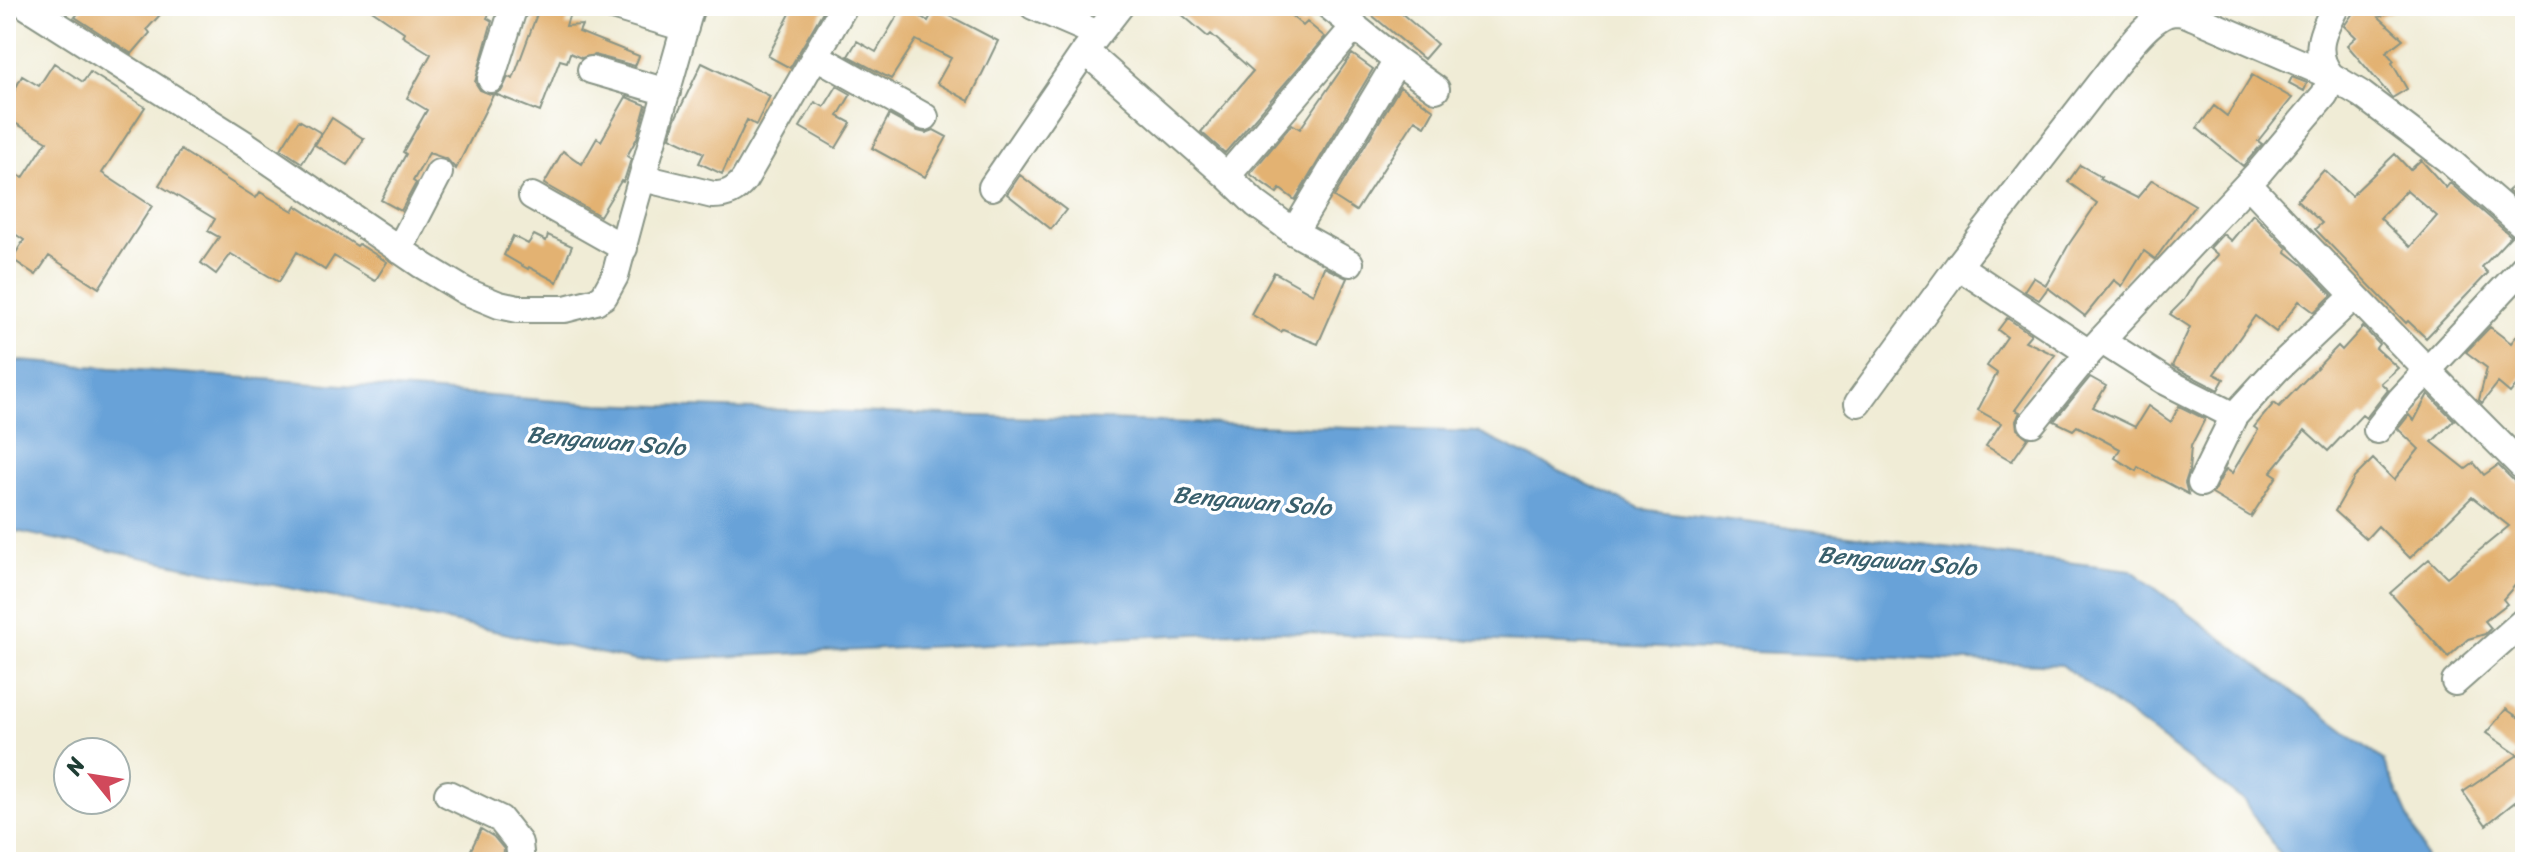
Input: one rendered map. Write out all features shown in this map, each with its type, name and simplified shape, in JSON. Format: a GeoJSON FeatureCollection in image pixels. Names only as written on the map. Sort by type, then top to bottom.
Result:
{"type":"FeatureCollection","features":[{"type":"Feature","properties":{"kind":"street"},"geometry":{"type":"LineString","coordinates":[[27,6],[234,137],[434,273],[484,299],[518,309],[565,309],[596,301],[610,287],[624,248],[688,17],[612,6]]}},
{"type":"Feature","properties":{"kind":"street"},"geometry":{"type":"LineString","coordinates":[[491,79],[514,6]]}},
{"type":"Feature","properties":{"kind":"street"},"geometry":{"type":"LineString","coordinates":[[643,178],[713,195],[732,192],[744,180],[844,6]]}},
{"type":"Feature","properties":{"kind":"street"},"geometry":{"type":"LineString","coordinates":[[1033,6],[1092,42],[1256,204],[1294,232],[1350,263]]}},
{"type":"Feature","properties":{"kind":"street"},"geometry":{"type":"LineString","coordinates":[[992,187],[1120,6]]}},
{"type":"Feature","properties":{"kind":"street"},"geometry":{"type":"LineString","coordinates":[[1329,6],[1436,89]]}},
{"type":"Feature","properties":{"kind":"street"},"geometry":{"type":"LineString","coordinates":[[2331,76],[2322,64],[2320,50],[2336,6]]}},
{"type":"Feature","properties":{"kind":"street"},"geometry":{"type":"LineString","coordinates":[[1858,403],[1958,266],[2114,65],[2140,35],[2163,15],[2181,12],[2331,76],[2400,121],[2525,227]]}},
{"type":"Feature","properties":{"kind":"street"},"geometry":{"type":"LineString","coordinates":[[1227,176],[1355,26]]}},
{"type":"Feature","properties":{"kind":"street"},"geometry":{"type":"LineString","coordinates":[[816,56],[925,117]]}},
{"type":"Feature","properties":{"kind":"street"},"geometry":{"type":"LineString","coordinates":[[1294,232],[1397,61]]}},
{"type":"Feature","properties":{"kind":"street"},"geometry":{"type":"LineString","coordinates":[[591,70],[667,92]]}},
{"type":"Feature","properties":{"kind":"street"},"geometry":{"type":"LineString","coordinates":[[2032,423],[2095,346],[2248,184],[2325,94],[2331,76]]}},
{"type":"Feature","properties":{"kind":"street"},"geometry":{"type":"LineString","coordinates":[[399,250],[439,173]]}},
{"type":"Feature","properties":{"kind":"street"},"geometry":{"type":"LineString","coordinates":[[2248,184],[2525,469]]}},
{"type":"Feature","properties":{"kind":"street"},"geometry":{"type":"LineString","coordinates":[[532,196],[624,248]]}},
{"type":"Feature","properties":{"kind":"street"},"geometry":{"type":"LineString","coordinates":[[1958,266],[2095,346],[2234,416]]}},
{"type":"Feature","properties":{"kind":"street"},"geometry":{"type":"LineString","coordinates":[[2377,430],[2401,399],[2525,266]]}},
{"type":"Feature","properties":{"kind":"street"},"geometry":{"type":"LineString","coordinates":[[2201,483],[2234,416],[2277,369],[2354,296]]}},
{"type":"Feature","properties":{"kind":"street"},"geometry":{"type":"LineString","coordinates":[[2455,682],[2525,620]]}},
{"type":"Feature","properties":{"kind":"street"},"geometry":{"type":"LineString","coordinates":[[448,794],[500,819],[519,843],[521,862]]}},
{"type":"Feature","properties":{"kind":"water","name":"Bengawan Solo"},"geometry":{"type":"Polygon","coordinates":[[[6,360],[598,404],[1477,432],[1640,509],[2131,570],[2383,760],[2428,862],[2285,862],[2244,801],[2062,665],[1256,631],[637,661],[6,529],[6,360]]]}},
{"type":"Feature","properties":{"kind":"building"},"geometry":{"type":"Polygon","coordinates":[[[84,6],[168,6],[147,29],[150,33],[132,54],[75,17],[84,6]]]}},
{"type":"Feature","properties":{"kind":"building"},"geometry":{"type":"Polygon","coordinates":[[[366,6],[493,6],[487,18],[492,21],[475,82],[480,90],[493,95],[456,169],[447,159],[429,153],[401,211],[381,200],[427,110],[407,98],[431,54],[402,36],[404,32],[366,6]]]}},
{"type":"Feature","properties":{"kind":"building"},"geometry":{"type":"Polygon","coordinates":[[[540,6],[572,6],[566,26],[582,25],[579,32],[639,56],[635,66],[595,55],[581,58],[570,53],[567,62],[560,60],[540,112],[495,94],[502,90],[508,77],[513,79],[540,6]]]}},
{"type":"Feature","properties":{"kind":"building"},"geometry":{"type":"Polygon","coordinates":[[[794,6],[826,6],[790,68],[768,56],[794,6]]]}},
{"type":"Feature","properties":{"kind":"building"},"geometry":{"type":"Polygon","coordinates":[[[903,6],[928,21],[935,8],[998,41],[969,101],[937,83],[951,58],[916,40],[891,79],[848,56],[857,41],[876,52],[903,6]]]}},
{"type":"Feature","properties":{"kind":"building"},"geometry":{"type":"Polygon","coordinates":[[[1172,6],[1280,6],[1303,26],[1307,22],[1325,37],[1225,153],[1201,132],[1253,71],[1211,34],[1208,37],[1172,6]]]}},
{"type":"Feature","properties":{"kind":"building"},"geometry":{"type":"Polygon","coordinates":[[[1361,6],[1393,6],[1437,44],[1424,59],[1361,6]]]}},
{"type":"Feature","properties":{"kind":"building"},"geometry":{"type":"Polygon","coordinates":[[[2358,6],[2405,6],[2379,17],[2403,39],[2386,52],[2394,61],[2392,63],[2407,89],[2392,98],[2347,45],[2356,37],[2344,26],[2358,6]]]}},
{"type":"Feature","properties":{"kind":"building"},"geometry":{"type":"Polygon","coordinates":[[[1352,54],[1373,69],[1295,200],[1280,189],[1277,193],[1250,174],[1292,124],[1300,129],[1352,54]]]}},
{"type":"Feature","properties":{"kind":"building"},"geometry":{"type":"Polygon","coordinates":[[[54,63],[83,82],[90,72],[145,107],[102,173],[152,206],[99,288],[49,256],[36,275],[12,259],[24,240],[6,228],[6,168],[23,178],[47,141],[6,118],[6,89],[13,93],[22,76],[39,86],[54,63]]]}},
{"type":"Feature","properties":{"kind":"building"},"geometry":{"type":"Polygon","coordinates":[[[702,63],[770,96],[756,125],[747,120],[722,174],[699,163],[704,153],[670,137],[675,119],[702,63]]]}},
{"type":"Feature","properties":{"kind":"building"},"geometry":{"type":"Polygon","coordinates":[[[2252,75],[2292,98],[2258,141],[2262,144],[2243,166],[2197,128],[2214,106],[2227,116],[2252,75]]]}},
{"type":"Feature","properties":{"kind":"building"},"geometry":{"type":"Polygon","coordinates":[[[2292,77],[2307,83],[2304,91],[2289,83],[2292,77]]]}},
{"type":"Feature","properties":{"kind":"building"},"geometry":{"type":"Polygon","coordinates":[[[837,86],[851,94],[838,116],[851,123],[836,148],[800,127],[815,102],[824,107],[837,86]]]}},
{"type":"Feature","properties":{"kind":"building"},"geometry":{"type":"Polygon","coordinates":[[[1400,87],[1434,110],[1425,126],[1415,120],[1356,211],[1334,197],[1400,87]]]}},
{"type":"Feature","properties":{"kind":"building"},"geometry":{"type":"Polygon","coordinates":[[[626,97],[646,105],[637,138],[627,156],[631,159],[625,178],[600,216],[544,184],[563,151],[582,164],[597,138],[601,141],[626,97]]]}},
{"type":"Feature","properties":{"kind":"building"},"geometry":{"type":"Polygon","coordinates":[[[889,115],[918,131],[926,133],[934,130],[947,137],[925,177],[872,148],[889,115]]]}},
{"type":"Feature","properties":{"kind":"building"},"geometry":{"type":"Polygon","coordinates":[[[332,118],[364,139],[347,165],[315,145],[332,118]]]}},
{"type":"Feature","properties":{"kind":"building"},"geometry":{"type":"Polygon","coordinates":[[[299,120],[321,133],[302,163],[281,149],[299,120]]]}},
{"type":"Feature","properties":{"kind":"building"},"geometry":{"type":"Polygon","coordinates":[[[181,150],[256,198],[260,192],[293,211],[296,206],[387,262],[375,281],[334,256],[325,270],[297,252],[279,282],[231,254],[216,274],[201,263],[219,237],[208,231],[215,219],[159,185],[181,150]]]}},
{"type":"Feature","properties":{"kind":"building"},"geometry":{"type":"Polygon","coordinates":[[[2395,154],[2410,170],[2421,160],[2446,188],[2450,183],[2511,236],[2482,267],[2488,273],[2426,338],[2408,321],[2406,323],[2315,229],[2322,223],[2297,200],[2324,170],[2351,196],[2395,154]],[[2407,190],[2380,218],[2410,247],[2437,216],[2407,190]]]}},
{"type":"Feature","properties":{"kind":"building"},"geometry":{"type":"Polygon","coordinates":[[[2080,165],[2101,177],[2099,179],[2137,198],[2152,180],[2195,205],[2155,259],[2144,251],[2122,286],[2114,280],[2085,316],[2048,288],[2039,300],[2024,291],[2033,277],[2046,285],[2097,203],[2068,182],[2080,165]]]}},
{"type":"Feature","properties":{"kind":"building"},"geometry":{"type":"Polygon","coordinates":[[[1020,175],[1066,210],[1051,229],[1007,194],[1020,175]]]}},
{"type":"Feature","properties":{"kind":"building"},"geometry":{"type":"Polygon","coordinates":[[[2525,176],[2525,206],[2508,191],[2525,176]]]}},
{"type":"Feature","properties":{"kind":"building"},"geometry":{"type":"Polygon","coordinates":[[[2253,214],[2287,248],[2286,252],[2332,295],[2314,312],[2299,301],[2276,332],[2255,316],[2214,374],[2224,379],[2218,390],[2172,366],[2190,327],[2170,314],[2218,255],[2210,248],[2223,234],[2231,241],[2253,214]]]}},
{"type":"Feature","properties":{"kind":"building"},"geometry":{"type":"Polygon","coordinates":[[[534,235],[546,241],[548,235],[572,246],[557,282],[504,255],[513,236],[528,244],[534,235]]]}},
{"type":"Feature","properties":{"kind":"building"},"geometry":{"type":"Polygon","coordinates":[[[1324,267],[1347,278],[1318,344],[1283,330],[1281,332],[1251,314],[1274,272],[1313,294],[1324,267]]]}},
{"type":"Feature","properties":{"kind":"building"},"geometry":{"type":"Polygon","coordinates":[[[2007,318],[2031,334],[2025,341],[2055,355],[2015,410],[2020,412],[2017,429],[2028,438],[2012,461],[1986,446],[2001,423],[1978,410],[1997,373],[1987,366],[2007,337],[1998,330],[2007,318]]]}},
{"type":"Feature","properties":{"kind":"building"},"geometry":{"type":"Polygon","coordinates":[[[2525,325],[2525,374],[2510,393],[2498,383],[2482,403],[2479,400],[2487,368],[2466,352],[2490,327],[2511,343],[2525,325]]]}},
{"type":"Feature","properties":{"kind":"building"},"geometry":{"type":"Polygon","coordinates":[[[2363,327],[2379,344],[2376,348],[2398,368],[2381,383],[2388,390],[2366,418],[2362,415],[2328,451],[2305,430],[2271,472],[2277,476],[2251,517],[2212,494],[2226,469],[2232,473],[2258,430],[2254,427],[2274,403],[2279,407],[2338,346],[2342,350],[2363,327]]]}},
{"type":"Feature","properties":{"kind":"building"},"geometry":{"type":"Polygon","coordinates":[[[2090,377],[2106,386],[2093,407],[2135,427],[2148,406],[2171,422],[2179,406],[2205,419],[2191,446],[2185,483],[2188,494],[2115,458],[2120,449],[2077,426],[2073,430],[2054,421],[2090,377]]]}},
{"type":"Feature","properties":{"kind":"building"},"geometry":{"type":"Polygon","coordinates":[[[2428,394],[2454,420],[2432,442],[2466,469],[2474,463],[2484,475],[2498,465],[2514,481],[2525,485],[2525,574],[2503,599],[2507,604],[2485,621],[2491,628],[2485,634],[2468,639],[2448,657],[2390,593],[2429,559],[2447,577],[2509,526],[2472,497],[2410,558],[2378,526],[2366,539],[2335,511],[2354,478],[2373,459],[2394,480],[2419,449],[2398,429],[2409,415],[2414,421],[2428,394]]]}},
{"type":"Feature","properties":{"kind":"building"},"geometry":{"type":"Polygon","coordinates":[[[2506,709],[2525,722],[2525,794],[2486,825],[2463,792],[2518,755],[2486,733],[2506,709]]]}},
{"type":"Feature","properties":{"kind":"building"},"geometry":{"type":"Polygon","coordinates":[[[481,829],[494,837],[504,849],[503,862],[465,862],[481,829]]]}}]}
